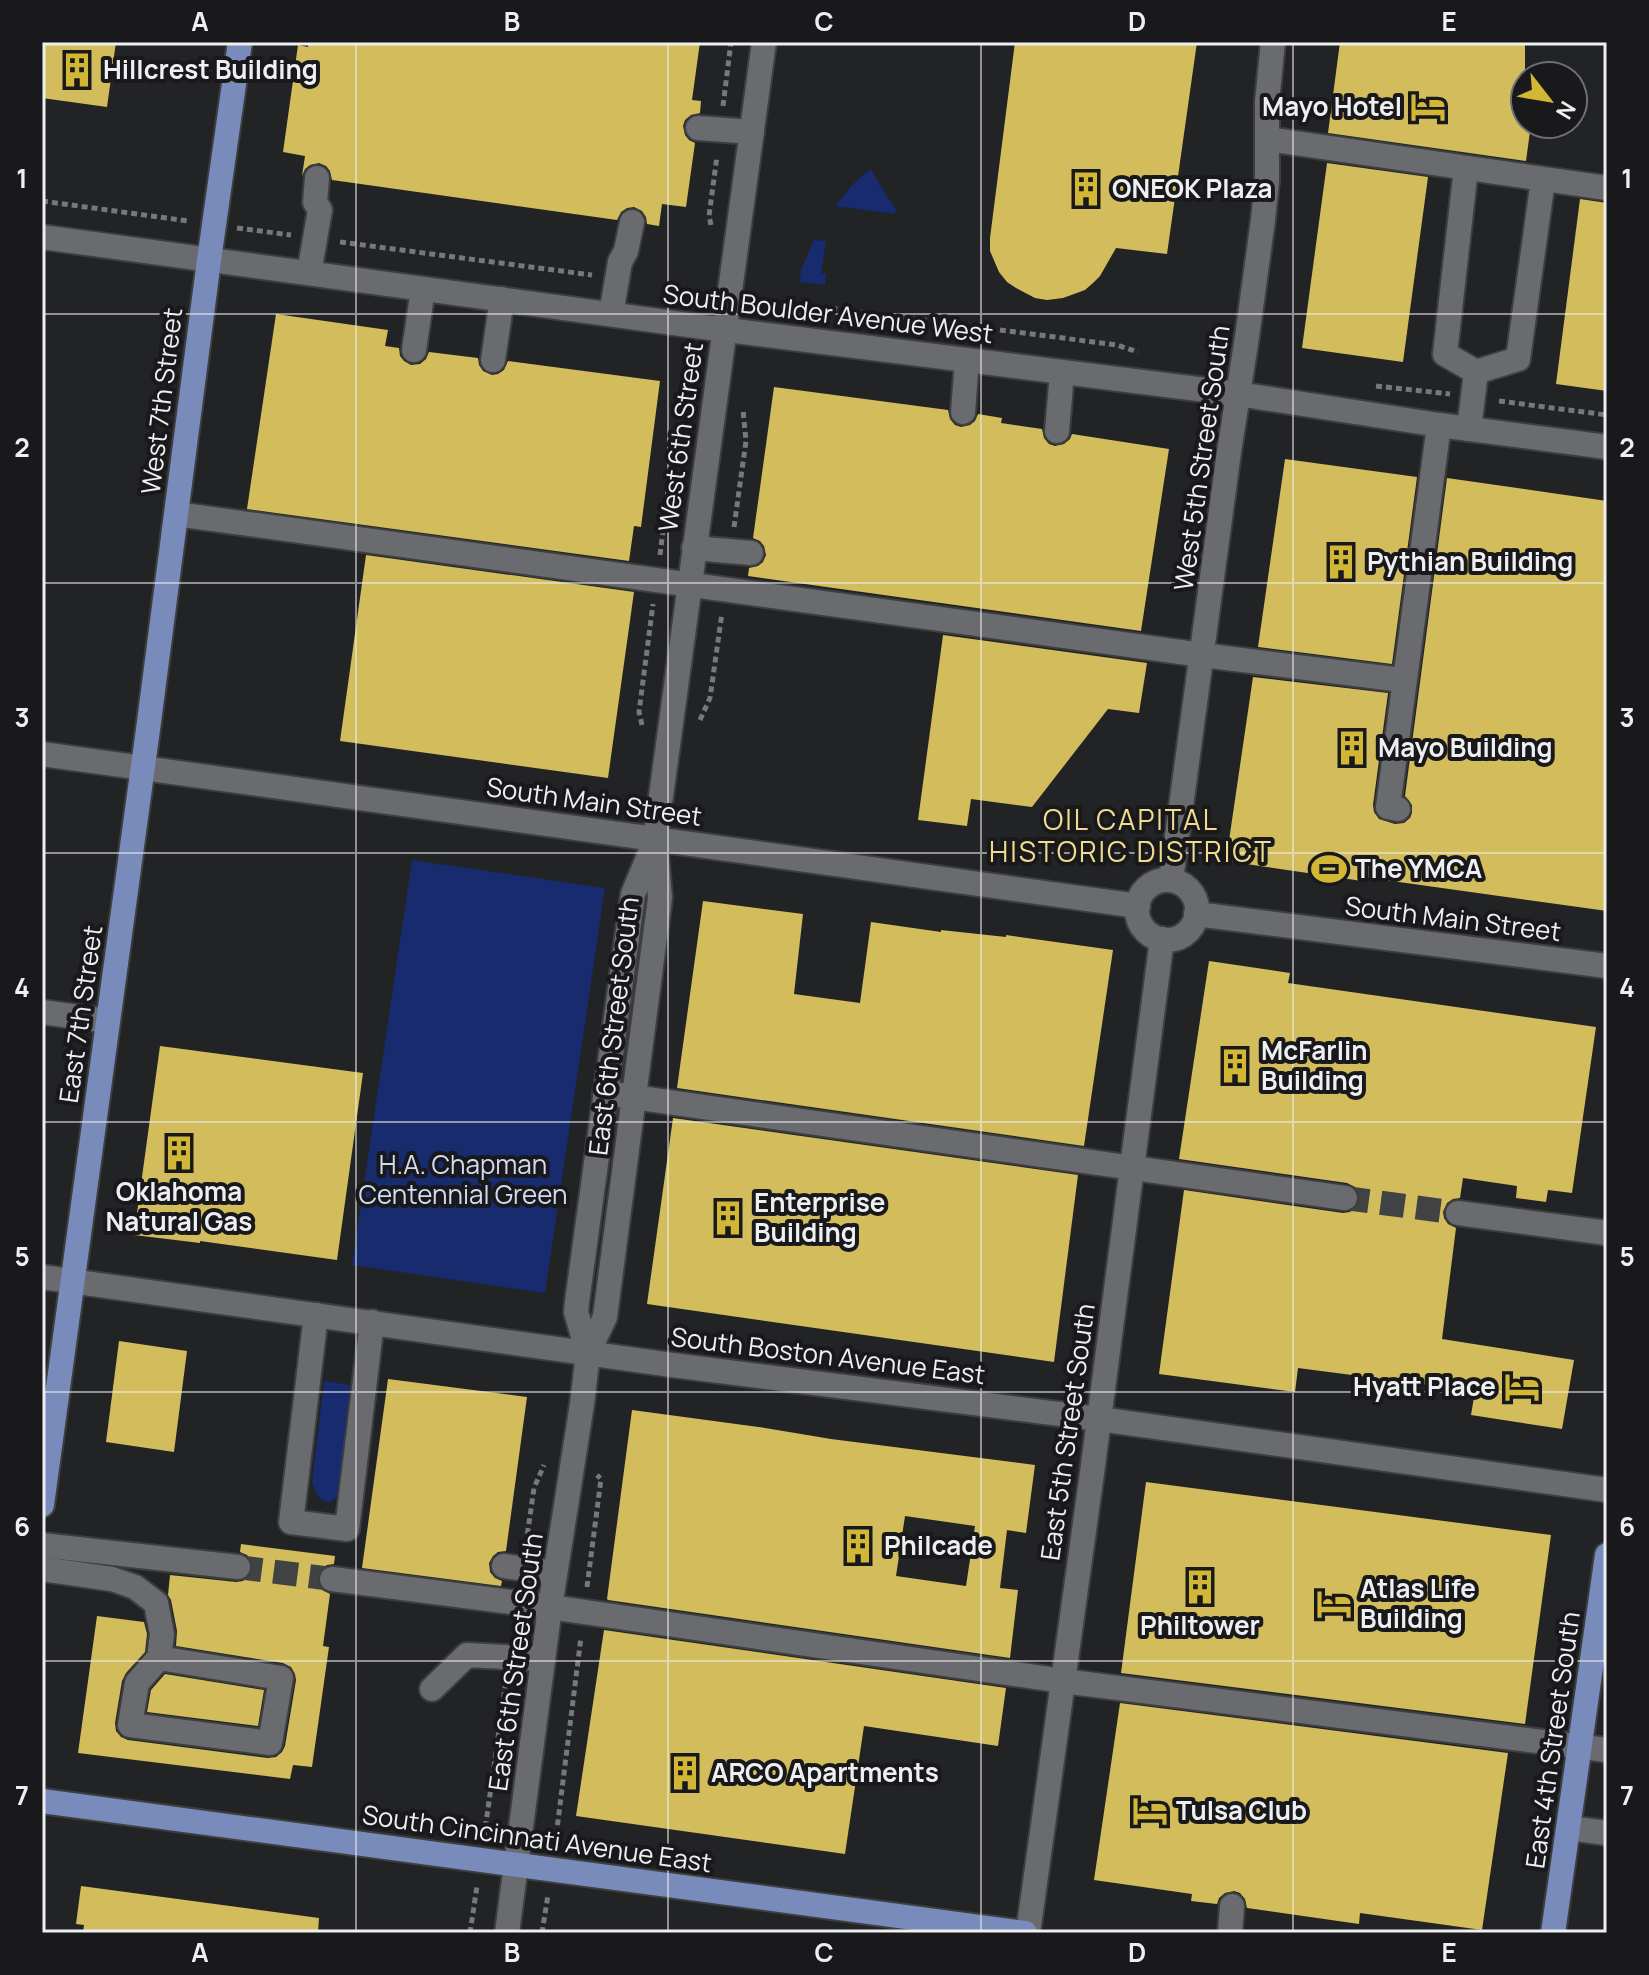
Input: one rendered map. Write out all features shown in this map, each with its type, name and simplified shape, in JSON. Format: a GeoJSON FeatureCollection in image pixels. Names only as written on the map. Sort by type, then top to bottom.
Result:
{"type":"FeatureCollection","features":[{"type":"Feature","properties":{"kind":"main road","name":"West 7th Street"},"geometry":{"type":"LineString","coordinates":[[142,768],[240,42]]}},
{"type":"Feature","properties":{"kind":"main road","name":"East 7th Street"},"geometry":{"type":"LineString","coordinates":[[42,1505],[142,768]]}},
{"type":"Feature","properties":{"kind":"main road","name":"East 4th Street South"},"geometry":{"type":"LineString","coordinates":[[1553,1933],[1607,1555]]}},
{"type":"Feature","properties":{"kind":"main road","name":"South Cincinnati Avenue East"},"geometry":{"type":"LineString","coordinates":[[42,1801],[1026,1933]]}},
{"type":"Feature","properties":{"kind":"street","name":"West 6th Street"},"geometry":{"type":"LineString","coordinates":[[655,840],[764,42]]}},
{"type":"Feature","properties":{"kind":"street","name":"West 5th Street South"},"geometry":{"type":"LineString","coordinates":[[1171,880],[1263,220],[1267,181],[1267,102],[1273,42]]}},
{"type":"Feature","properties":{"kind":"street"},"geometry":{"type":"LineString","coordinates":[[698,128],[752,132]]}},
{"type":"Feature","properties":{"kind":"street"},"geometry":{"type":"LineString","coordinates":[[1267,139],[1607,188]]}},
{"type":"Feature","properties":{"kind":"street"},"geometry":{"type":"LineString","coordinates":[[1466,168],[1445,354],[1476,372],[1518,359],[1543,180]]}},
{"type":"Feature","properties":{"kind":"street"},"geometry":{"type":"LineString","coordinates":[[309,273],[320,210],[315,202],[317,178]]}},
{"type":"Feature","properties":{"kind":"street"},"geometry":{"type":"LineString","coordinates":[[611,314],[620,262],[626,251],[632,222]]}},
{"type":"Feature","properties":{"kind":"street","name":"South Boulder Avenue West"},"geometry":{"type":"LineString","coordinates":[[42,237],[724,329],[1238,394],[1607,447]]}},
{"type":"Feature","properties":{"kind":"street"},"geometry":{"type":"LineString","coordinates":[[414,350],[423,289]]}},
{"type":"Feature","properties":{"kind":"street"},"geometry":{"type":"LineString","coordinates":[[493,360],[502,299]]}},
{"type":"Feature","properties":{"kind":"street"},"geometry":{"type":"LineString","coordinates":[[963,412],[967,360]]}},
{"type":"Feature","properties":{"kind":"street"},"geometry":{"type":"LineString","coordinates":[[1469,429],[1476,372]]}},
{"type":"Feature","properties":{"kind":"street"},"geometry":{"type":"LineString","coordinates":[[1057,431],[1062,373]]}},
{"type":"Feature","properties":{"kind":"street"},"geometry":{"type":"LineString","coordinates":[[1398,809],[1388,807],[1439,425]]}},
{"type":"Feature","properties":{"kind":"street"},"geometry":{"type":"LineString","coordinates":[[176,514],[1394,679]]}},
{"type":"Feature","properties":{"kind":"street"},"geometry":{"type":"LineString","coordinates":[[694,548],[751,553]]}},
{"type":"Feature","properties":{"kind":"street","name":"South Main Street"},"geometry":{"type":"LineString","coordinates":[[42,754],[1138,906]]}},
{"type":"Feature","properties":{"kind":"street","name":"East 6th Street South"},"geometry":{"type":"LineString","coordinates":[[588,1353],[576,1312],[633,894],[655,840]]}},
{"type":"Feature","properties":{"kind":"street","name":"East 6th Street South"},"geometry":{"type":"LineString","coordinates":[[507,1933],[550,1607],[588,1353],[605,1317],[635,1098],[660,898],[655,840]]}},
{"type":"Feature","properties":{"kind":"street"},"geometry":{"type":"LineString","coordinates":[[1171,880],[1189,890],[1195,901],[1196,914],[1184,934],[1162,939],[1143,927],[1138,917],[1138,906],[1142,893],[1149,886],[1171,880]]}},
{"type":"Feature","properties":{"kind":"street","name":"South Main Street"},"geometry":{"type":"LineString","coordinates":[[1196,914],[1607,966]]}},
{"type":"Feature","properties":{"kind":"street","name":"East 5th Street South"},"geometry":{"type":"LineString","coordinates":[[1026,1933],[1099,1419],[1162,939]]}},
{"type":"Feature","properties":{"kind":"street"},"geometry":{"type":"LineString","coordinates":[[42,1012],[108,1021]]}},
{"type":"Feature","properties":{"kind":"street"},"geometry":{"type":"LineString","coordinates":[[605,1093],[1345,1198]]}},
{"type":"Feature","properties":{"kind":"street"},"geometry":{"type":"LineString","coordinates":[[1458,1213],[1607,1233]]}},
{"type":"Feature","properties":{"kind":"street","name":"South Boston Avenue East"},"geometry":{"type":"LineString","coordinates":[[42,1277],[1607,1490]]}},
{"type":"Feature","properties":{"kind":"street"},"geometry":{"type":"LineString","coordinates":[[316,1315],[291,1522],[347,1529],[372,1322]]}},
{"type":"Feature","properties":{"kind":"street"},"geometry":{"type":"LineString","coordinates":[[42,1545],[238,1567]]}},
{"type":"Feature","properties":{"kind":"street"},"geometry":{"type":"LineString","coordinates":[[504,1566],[555,1573]]}},
{"type":"Feature","properties":{"kind":"street"},"geometry":{"type":"LineString","coordinates":[[42,1569],[112,1579],[135,1587],[156,1603],[162,1634],[159,1658],[137,1683],[130,1725],[270,1743],[281,1678],[159,1658]]}},
{"type":"Feature","properties":{"kind":"street"},"geometry":{"type":"LineString","coordinates":[[332,1579],[1063,1681],[1607,1750]]}},
{"type":"Feature","properties":{"kind":"street"},"geometry":{"type":"LineString","coordinates":[[432,1689],[467,1655],[543,1659]]}},
{"type":"Feature","properties":{"kind":"street"},"geometry":{"type":"LineString","coordinates":[[1569,1828],[1607,1833]]}},
{"type":"Feature","properties":{"kind":"street"},"geometry":{"type":"LineString","coordinates":[[1230,1933],[1232,1906]]}},
{"type":"Feature","properties":{"kind":"path"},"geometry":{"type":"LineString","coordinates":[[42,201],[597,275],[616,283]]}},
{"type":"Feature","properties":{"kind":"path"},"geometry":{"type":"LineString","coordinates":[[542,1933],[601,1479],[575,1446]]}},
{"type":"Feature","properties":{"kind":"path"},"geometry":{"type":"LineString","coordinates":[[470,1933],[480,1859]]}},
{"type":"Feature","properties":{"kind":"green space"},"geometry":{"type":"Polygon","coordinates":[[[871,169],[896,209],[895,214],[835,206],[856,181],[871,169]]]}},
{"type":"Feature","properties":{"kind":"green space"},"geometry":{"type":"Polygon","coordinates":[[[814,240],[826,241],[821,273],[826,274],[825,285],[800,282],[801,270],[814,240]]]}},
{"type":"Feature","properties":{"kind":"green space","name":"H.A. Chapman Centennial Green"},"geometry":{"type":"Polygon","coordinates":[[[412,860],[605,888],[545,1293],[352,1265],[412,860]]]}},
{"type":"Feature","properties":{"kind":"green space"},"geometry":{"type":"Polygon","coordinates":[[[324,1381],[350,1385],[339,1489],[336,1498],[329,1503],[322,1500],[312,1482],[324,1381]]]}},
{"type":"Feature","properties":{"kind":"building","name":"Hillcrest Building"},"geometry":{"type":"Polygon","coordinates":[[[42,42],[116,42],[107,107],[42,98],[42,42]]]}},
{"type":"Feature","properties":{"kind":"building"},"geometry":{"type":"Polygon","coordinates":[[[308,42],[700,42],[692,100],[701,101],[700,113],[691,115],[683,126],[685,135],[695,143],[686,207],[662,204],[659,226],[647,224],[642,211],[634,207],[621,212],[617,220],[332,180],[330,171],[319,163],[310,165],[302,176],[305,156],[283,152],[298,45],[308,47],[308,42]]]}},
{"type":"Feature","properties":{"kind":"building","name":"ONEOK Plaza"},"geometry":{"type":"Polygon","coordinates":[[[1015,42],[1197,42],[1167,254],[1116,248],[1100,276],[1085,290],[1047,300],[1035,298],[1016,288],[999,272],[990,251],[990,238],[1015,42]]]}},
{"type":"Feature","properties":{"kind":"building","name":"Mayo Hotel"},"geometry":{"type":"Polygon","coordinates":[[[1340,42],[1525,42],[1525,60],[1509,60],[1509,140],[1529,140],[1526,161],[1328,133],[1340,42]]]}},
{"type":"Feature","properties":{"kind":"building"},"geometry":{"type":"Polygon","coordinates":[[[1327,163],[1428,177],[1403,362],[1302,348],[1327,163]]]}},
{"type":"Feature","properties":{"kind":"building"},"geometry":{"type":"Polygon","coordinates":[[[1580,199],[1607,203],[1607,391],[1556,384],[1580,199]]]}},
{"type":"Feature","properties":{"kind":"building"},"geometry":{"type":"Polygon","coordinates":[[[276,314],[388,330],[385,346],[399,348],[400,356],[411,365],[420,364],[429,352],[478,358],[483,371],[492,375],[504,370],[508,361],[660,381],[641,527],[634,526],[629,561],[247,509],[276,314]]]}},
{"type":"Feature","properties":{"kind":"building"},"geometry":{"type":"Polygon","coordinates":[[[774,387],[948,410],[950,419],[961,427],[970,425],[978,414],[1002,418],[1001,423],[1042,429],[1044,438],[1055,446],[1064,444],[1072,434],[1169,449],[1141,631],[748,576],[749,568],[758,566],[766,555],[764,546],[753,538],[774,387]]]}},
{"type":"Feature","properties":{"kind":"building","name":"Pythian Building"},"geometry":{"type":"Polygon","coordinates":[[[1285,459],[1417,477],[1392,664],[1258,647],[1285,459]]]}},
{"type":"Feature","properties":{"kind":"building"},"geometry":{"type":"Polygon","coordinates":[[[1447,478],[1607,501],[1607,911],[1226,861],[1253,677],[1388,693],[1374,812],[1379,819],[1395,824],[1404,823],[1410,818],[1412,805],[1405,796],[1447,478]]]}},
{"type":"Feature","properties":{"kind":"building"},"geometry":{"type":"Polygon","coordinates":[[[366,555],[634,592],[608,778],[340,741],[366,555]]]}},
{"type":"Feature","properties":{"kind":"building"},"geometry":{"type":"Polygon","coordinates":[[[943,635],[1147,663],[1139,713],[1108,709],[1032,807],[971,799],[967,826],[918,820],[943,635]]]}},
{"type":"Feature","properties":{"kind":"building"},"geometry":{"type":"Polygon","coordinates":[[[703,901],[803,914],[794,994],[860,1003],[871,922],[941,932],[1006,935],[1113,950],[1084,1146],[677,1088],[703,901]]]}},
{"type":"Feature","properties":{"kind":"building"},"geometry":{"type":"Polygon","coordinates":[[[1209,961],[1290,973],[1288,983],[1596,1027],[1572,1193],[1548,1190],[1546,1202],[1516,1198],[1517,1186],[1463,1178],[1460,1198],[1447,1203],[1443,1212],[1448,1224],[1456,1228],[1442,1339],[1574,1360],[1562,1429],[1471,1415],[1475,1391],[1298,1368],[1295,1392],[1159,1374],[1184,1190],[1343,1213],[1356,1208],[1360,1199],[1355,1187],[1347,1183],[1179,1159],[1209,961]]]}},
{"type":"Feature","properties":{"kind":"building"},"geometry":{"type":"Polygon","coordinates":[[[160,1046],[363,1073],[337,1260],[134,1235],[160,1046]]]}},
{"type":"Feature","properties":{"kind":"building"},"geometry":{"type":"Polygon","coordinates":[[[673,1118],[1078,1175],[1054,1362],[647,1304],[673,1118]]]}},
{"type":"Feature","properties":{"kind":"building"},"geometry":{"type":"Polygon","coordinates":[[[119,1341],[187,1351],[174,1452],[106,1442],[119,1341]]]}},
{"type":"Feature","properties":{"kind":"building"},"geometry":{"type":"Polygon","coordinates":[[[388,1379],[527,1397],[506,1551],[498,1552],[489,1563],[490,1572],[502,1581],[501,1586],[362,1568],[388,1379]]]}},
{"type":"Feature","properties":{"kind":"building"},"geometry":{"type":"Polygon","coordinates":[[[632,1410],[1035,1465],[1026,1533],[1007,1530],[1000,1588],[1018,1590],[1010,1658],[607,1599],[632,1410]],[[905,1516],[896,1576],[966,1586],[975,1526],[905,1516]]]}},
{"type":"Feature","properties":{"kind":"building"},"geometry":{"type":"Polygon","coordinates":[[[1146,1482],[1551,1535],[1525,1724],[1121,1673],[1146,1482]]]}},
{"type":"Feature","properties":{"kind":"building"},"geometry":{"type":"Polygon","coordinates":[[[241,1544],[335,1556],[334,1564],[321,1569],[317,1578],[322,1590],[330,1594],[323,1646],[329,1647],[312,1767],[293,1765],[290,1779],[78,1753],[97,1616],[144,1622],[147,1634],[145,1652],[122,1681],[115,1723],[121,1737],[268,1758],[282,1752],[296,1680],[291,1667],[283,1663],[176,1646],[177,1631],[168,1595],[170,1575],[243,1581],[253,1568],[247,1555],[240,1552],[241,1544]]]}},
{"type":"Feature","properties":{"kind":"building","name":"ARCO Apartments"},"geometry":{"type":"Polygon","coordinates":[[[604,1630],[1006,1688],[998,1746],[864,1726],[845,1854],[576,1816],[604,1630]]]}},
{"type":"Feature","properties":{"kind":"building"},"geometry":{"type":"Polygon","coordinates":[[[165,1674],[264,1690],[258,1726],[147,1712],[151,1690],[165,1674]]]}},
{"type":"Feature","properties":{"kind":"building"},"geometry":{"type":"Polygon","coordinates":[[[1120,1703],[1508,1753],[1482,1930],[1360,1913],[1359,1924],[1247,1908],[1245,1899],[1234,1891],[1225,1893],[1217,1904],[1191,1901],[1192,1894],[1094,1880],[1120,1703]]]}},
{"type":"Feature","properties":{"kind":"building"},"geometry":{"type":"Polygon","coordinates":[[[81,1886],[319,1918],[318,1933],[83,1933],[84,1925],[76,1924],[81,1886]]]}},
{"type":"Feature","properties":{"kind":"tunnel"},"geometry":{"type":"LineString","coordinates":[[1345,1198],[1458,1213]]}},
{"type":"Feature","properties":{"kind":"tunnel"},"geometry":{"type":"LineString","coordinates":[[238,1567],[332,1579]]}},
{"type":"Feature","properties":{"kind":"place","name":"Hillcrest Building"},"geometry":{"type":"Point","coordinates":[77,70]}},
{"type":"Feature","properties":{"kind":"place","name":"Mayo Hotel"},"geometry":{"type":"Point","coordinates":[1428,107]}},
{"type":"Feature","properties":{"kind":"place","name":"ONEOK Plaza"},"geometry":{"type":"Point","coordinates":[1086,189]}},
{"type":"Feature","properties":{"kind":"place","name":"Pythian Building"},"geometry":{"type":"Point","coordinates":[1341,562]}},
{"type":"Feature","properties":{"kind":"place","name":"Mayo Building"},"geometry":{"type":"Point","coordinates":[1352,748]}},
{"type":"Feature","properties":{"kind":"place","name":"The YMCA"},"geometry":{"type":"Point","coordinates":[1329,869]}},
{"type":"Feature","properties":{"kind":"place","name":"McFarlin Building"},"geometry":{"type":"Point","coordinates":[1235,1066]}},
{"type":"Feature","properties":{"kind":"place","name":"Oklahoma Natural Gas"},"geometry":{"type":"Point","coordinates":[179,1153]}},
{"type":"Feature","properties":{"kind":"place","name":"Enterprise Building"},"geometry":{"type":"Point","coordinates":[728,1218]}},
{"type":"Feature","properties":{"kind":"place","name":"Hyatt Place"},"geometry":{"type":"Point","coordinates":[1522,1387]}},
{"type":"Feature","properties":{"kind":"place","name":"Philcade"},"geometry":{"type":"Point","coordinates":[858,1546]}},
{"type":"Feature","properties":{"kind":"place","name":"Philtower"},"geometry":{"type":"Point","coordinates":[1200,1587]}},
{"type":"Feature","properties":{"kind":"place","name":"Atlas Life Building"},"geometry":{"type":"Point","coordinates":[1334,1604]}},
{"type":"Feature","properties":{"kind":"place","name":"ARCO Apartments"},"geometry":{"type":"Point","coordinates":[685,1773]}},
{"type":"Feature","properties":{"kind":"place","name":"Tulsa Club"},"geometry":{"type":"Point","coordinates":[1150,1811]}},
{"type":"Feature","properties":{"kind":"district","name":"OIL CAPITAL HISTORIC DISTRICT"},"geometry":{"type":"Point","coordinates":[1131,836]}}]}
